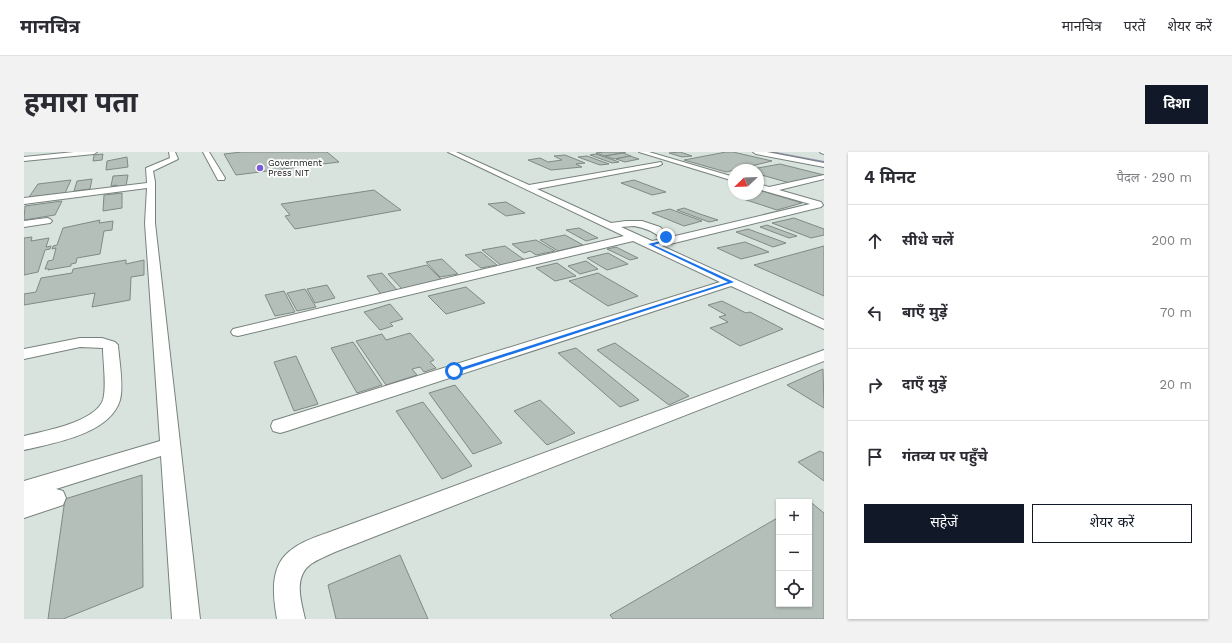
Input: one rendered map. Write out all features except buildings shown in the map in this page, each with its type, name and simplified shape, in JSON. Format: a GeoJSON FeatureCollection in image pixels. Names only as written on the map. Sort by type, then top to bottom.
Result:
{"type":"FeatureCollection","features":[{"type":"Feature","properties":{"kind":"street"},"geometry":{"type":"LineString","coordinates":[[24,158],[76,152]]}},
{"type":"Feature","properties":{"kind":"street"},"geometry":{"type":"LineString","coordinates":[[24,158],[94,152]]}},
{"type":"Feature","properties":{"kind":"street"},"geometry":{"type":"LineString","coordinates":[[172,152],[174,159],[149,170],[151,182],[150,223],[186,619]]}},
{"type":"Feature","properties":{"kind":"street"},"geometry":{"type":"LineString","coordinates":[[206,152],[221,178]]}},
{"type":"Feature","properties":{"kind":"street"},"geometry":{"type":"LineString","coordinates":[[451,152],[824,325]]}},
{"type":"Feature","properties":{"kind":"street"},"geometry":{"type":"LineString","coordinates":[[642,152],[728,177]]}},
{"type":"Feature","properties":{"kind":"street"},"geometry":{"type":"LineString","coordinates":[[756,152],[824,164]]}},
{"type":"Feature","properties":{"kind":"street"},"geometry":{"type":"LineString","coordinates":[[792,152],[824,158]]}},
{"type":"Feature","properties":{"kind":"street"},"geometry":{"type":"LineString","coordinates":[[528,188],[658,164]]}},
{"type":"Feature","properties":{"kind":"street"},"geometry":{"type":"LineString","coordinates":[[772,191],[824,177]]}},
{"type":"Feature","properties":{"kind":"street"},"geometry":{"type":"LineString","coordinates":[[772,191],[824,182]]}},
{"type":"Feature","properties":{"kind":"street"},"geometry":{"type":"LineString","coordinates":[[24,202],[150,185]]}},
{"type":"Feature","properties":{"kind":"street"},"geometry":{"type":"LineString","coordinates":[[764,188],[821,205]]}},
{"type":"Feature","properties":{"kind":"street"},"geometry":{"type":"LineString","coordinates":[[650,244],[821,205]]}},
{"type":"Feature","properties":{"kind":"street"},"geometry":{"type":"LineString","coordinates":[[24,224],[47,221]]}},
{"type":"Feature","properties":{"kind":"street"},"geometry":{"type":"LineString","coordinates":[[610,226],[630,222],[642,224],[660,233],[668,240]]}},
{"type":"Feature","properties":{"kind":"street"},"geometry":{"type":"LineString","coordinates":[[238,332],[635,237]]}},
{"type":"Feature","properties":{"kind":"street"},"geometry":{"type":"LineString","coordinates":[[280,426],[732,282]]}},
{"type":"Feature","properties":{"kind":"street"},"geometry":{"type":"LineString","coordinates":[[24,354],[83,343],[97,342],[110,345],[112,401],[102,414],[82,426],[24,444]]}},
{"type":"Feature","properties":{"kind":"street"},"geometry":{"type":"LineString","coordinates":[[291,619],[288,600],[287,576],[297,560],[327,544],[824,354]]}},
{"type":"Feature","properties":{"kind":"street"},"geometry":{"type":"LineString","coordinates":[[24,490],[170,446]]}},
{"type":"Feature","properties":{"kind":"street"},"geometry":{"type":"LineString","coordinates":[[24,508],[55,498]]}},
{"type":"Feature","properties":{"kind":"street"},"geometry":{"type":"LineString","coordinates":[[176,619],[182,586]]}},
{"type":"Feature","properties":{"kind":"waterway"},"geometry":{"type":"LineString","coordinates":[[767,152],[824,163]]}},
{"type":"Feature","properties":{"kind":"place","name":"Government Press NIT"},"geometry":{"type":"Point","coordinates":[260,168]}},
{"type":"Feature","properties":{"kind":"route"},"geometry":{"type":"LineString","coordinates":[[454,371],[732,282],[650,244],[668,240],[666,237]]}}]}
